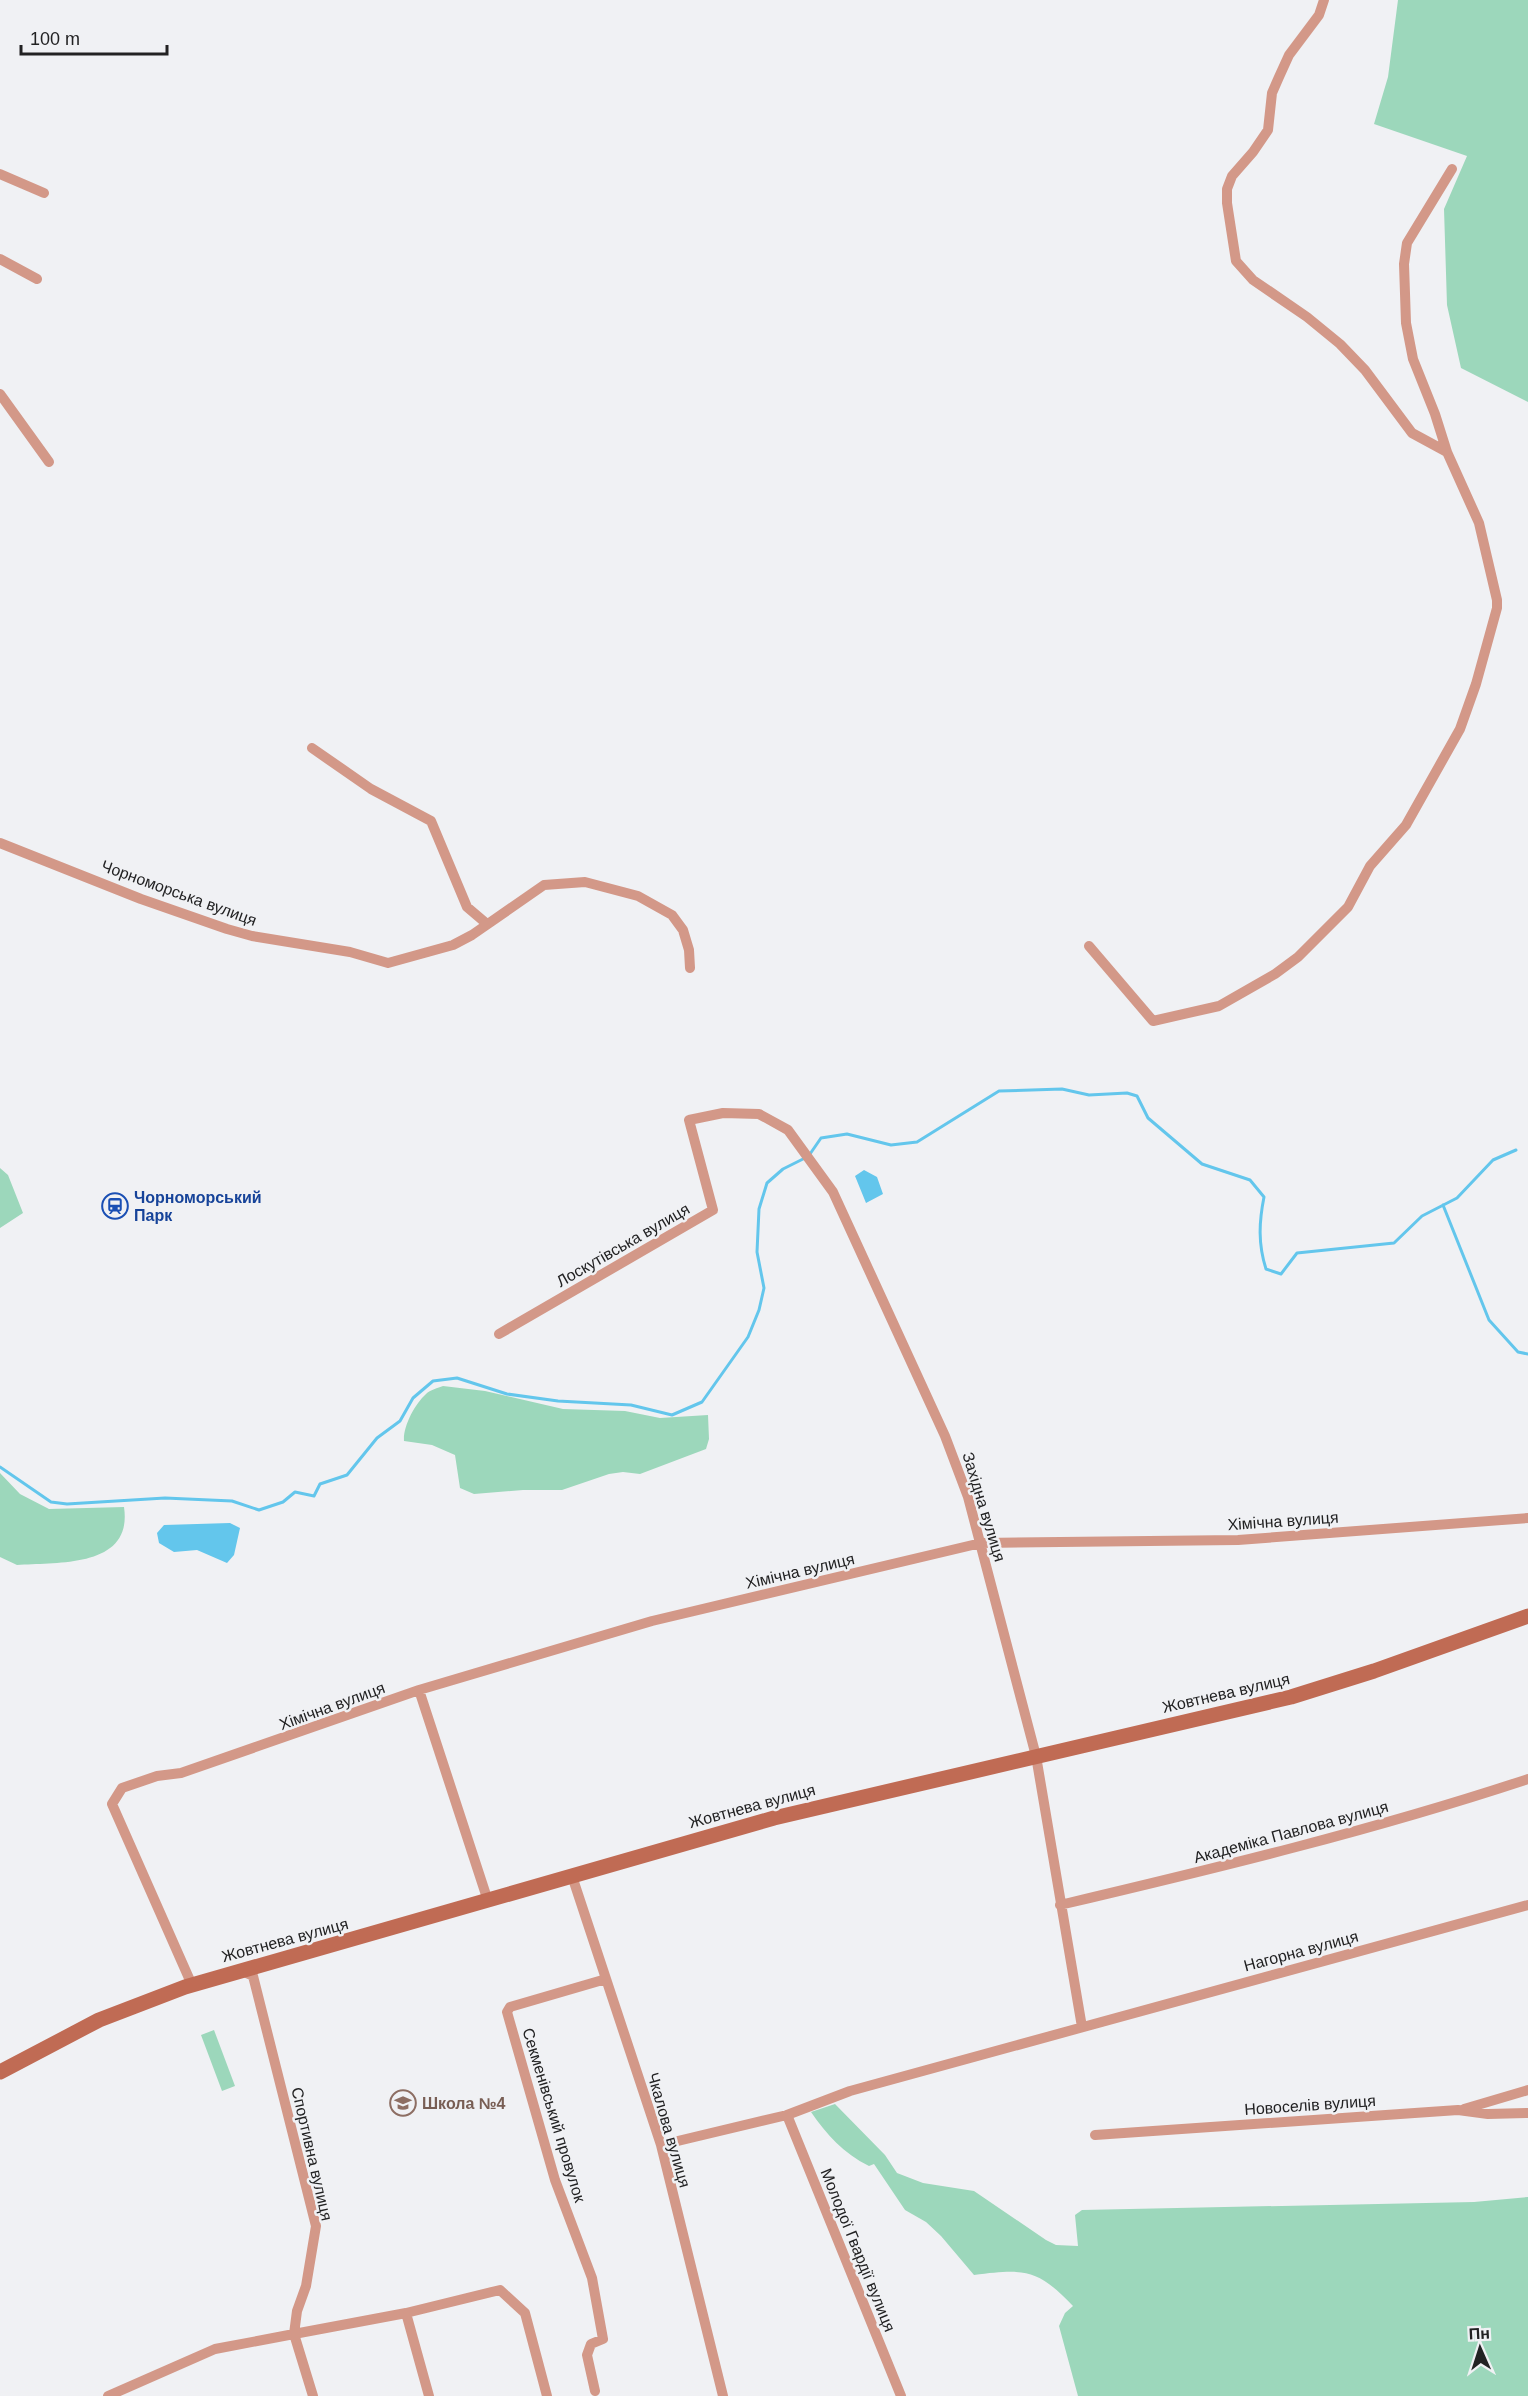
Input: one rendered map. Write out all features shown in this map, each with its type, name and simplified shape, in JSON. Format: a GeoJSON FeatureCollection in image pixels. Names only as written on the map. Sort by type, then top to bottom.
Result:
{"type":"FeatureCollection","features":[{"type":"Feature","properties":{"kind":"main road","name":"Жовтнева вулиця"},"geometry":{"type":"LineString","coordinates":[[0,2072],[99,2019],[128,2006],[192,1984],[774,1818],[1291,1697],[1374,1671],[1528,1616]]}},
{"type":"Feature","properties":{"kind":"street"},"geometry":{"type":"LineString","coordinates":[[1324,0],[1319,15],[1289,55],[1272,93],[1268,130],[1262,141],[1232,176],[1227,189],[1236,261],[1252,280],[1307,317],[1340,344],[1365,370],[1412,433],[1447,452]]}},
{"type":"Feature","properties":{"kind":"street"},"geometry":{"type":"LineString","coordinates":[[1089,946],[1153,1021],[1219,1006],[1275,974],[1298,957],[1348,907],[1370,866],[1406,825],[1460,729],[1493,627],[1497,600],[1479,523],[1447,452],[1413,359],[1406,323],[1404,264],[1407,243],[1452,169]]}},
{"type":"Feature","properties":{"kind":"street"},"geometry":{"type":"LineString","coordinates":[[0,174],[44,193]]}},
{"type":"Feature","properties":{"kind":"street"},"geometry":{"type":"LineString","coordinates":[[0,259],[37,279]]}},
{"type":"Feature","properties":{"kind":"street"},"geometry":{"type":"LineString","coordinates":[[0,394],[49,462]]}},
{"type":"Feature","properties":{"kind":"street"},"geometry":{"type":"LineString","coordinates":[[312,748],[371,789],[431,821],[467,907],[487,924]]}},
{"type":"Feature","properties":{"kind":"street","name":"Чорноморська вулиця"},"geometry":{"type":"LineString","coordinates":[[0,843],[227,929],[252,936],[350,952],[374,961],[395,962],[433,951],[472,935],[543,885],[585,882],[638,896],[672,915],[683,930],[689,950],[690,968]]}},
{"type":"Feature","properties":{"kind":"street","name":"Західна вулиця"},"geometry":{"type":"LineString","coordinates":[[689,1120],[723,1113],[759,1114],[788,1130],[833,1192],[945,1436],[968,1497],[1036,1756],[1082,2027]]}},
{"type":"Feature","properties":{"kind":"street","name":"Лоскутівська вулиця"},"geometry":{"type":"LineString","coordinates":[[499,1334],[713,1210],[689,1120]]}},
{"type":"Feature","properties":{"kind":"street","name":"Хімічна вулиця"},"geometry":{"type":"LineString","coordinates":[[192,1984],[112,1804],[122,1788],[157,1776],[181,1773],[419,1690],[652,1621],[981,1544],[1238,1540],[1528,1518]]}},
{"type":"Feature","properties":{"kind":"street"},"geometry":{"type":"LineString","coordinates":[[419,1690],[488,1901]]}},
{"type":"Feature","properties":{"kind":"street","name":"Академіка Павлова вулиця"},"geometry":{"type":"LineString","coordinates":[[1060,1905],[1248,1860],[1435,1810],[1528,1779]]}},
{"type":"Feature","properties":{"kind":"street","name":"Чкалова вулиця"},"geometry":{"type":"LineString","coordinates":[[572,1876],[661,2145],[723,2396]]}},
{"type":"Feature","properties":{"kind":"street","name":"Нагорна вулиця"},"geometry":{"type":"LineString","coordinates":[[661,2145],[787,2115],[850,2091],[1528,1905]]}},
{"type":"Feature","properties":{"kind":"street","name":"Спортивна вулиця"},"geometry":{"type":"LineString","coordinates":[[242,1971],[253,1976],[316,2226],[306,2286],[297,2311],[294,2334]]}},
{"type":"Feature","properties":{"kind":"street","name":"Секменівський провулок"},"geometry":{"type":"LineString","coordinates":[[595,2391],[587,2355],[591,2344],[603,2339],[592,2278],[555,2181],[507,2012],[510,2007],[606,1980]]}},
{"type":"Feature","properties":{"kind":"street"},"geometry":{"type":"LineString","coordinates":[[1458,2110],[1528,2090]]}},
{"type":"Feature","properties":{"kind":"street","name":"Новоселів вулиця"},"geometry":{"type":"LineString","coordinates":[[1095,2135],[1458,2110],[1488,2114],[1528,2113]]}},
{"type":"Feature","properties":{"kind":"street","name":"Молодої Гвардії вулиця"},"geometry":{"type":"LineString","coordinates":[[787,2115],[901,2396]]}},
{"type":"Feature","properties":{"kind":"street"},"geometry":{"type":"LineString","coordinates":[[108,2396],[215,2349],[406,2313],[500,2290],[525,2313],[547,2396]]}},
{"type":"Feature","properties":{"kind":"street"},"geometry":{"type":"LineString","coordinates":[[406,2313],[429,2396]]}},
{"type":"Feature","properties":{"kind":"street"},"geometry":{"type":"LineString","coordinates":[[294,2334],[312,2396]]}},
{"type":"Feature","properties":{"kind":"green space"},"geometry":{"type":"Polygon","coordinates":[[[1398,0],[1528,0],[1528,402],[1461,368],[1447,305],[1444,209],[1467,156],[1374,124],[1388,77],[1398,0]]]}},
{"type":"Feature","properties":{"kind":"green space"},"geometry":{"type":"Polygon","coordinates":[[[0,1168],[8,1175],[23,1213],[0,1228],[0,1168]]]}},
{"type":"Feature","properties":{"kind":"green space"},"geometry":{"type":"Polygon","coordinates":[[[443,1386],[485,1391],[563,1409],[625,1411],[660,1418],[708,1415],[709,1439],[706,1449],[640,1474],[623,1472],[609,1474],[562,1490],[474,1494],[460,1488],[455,1455],[432,1445],[404,1441],[410,1416],[418,1403],[432,1390],[443,1386]]]}},
{"type":"Feature","properties":{"kind":"green space"},"geometry":{"type":"Polygon","coordinates":[[[0,1473],[20,1494],[49,1509],[124,1507],[124,1527],[117,1541],[105,1551],[90,1558],[72,1561],[17,1565],[0,1557],[0,1473]]]}},
{"type":"Feature","properties":{"kind":"green space"},"geometry":{"type":"Polygon","coordinates":[[[214,2030],[235,2086],[222,2091],[201,2035],[214,2030]]]}},
{"type":"Feature","properties":{"kind":"green space"},"geometry":{"type":"Polygon","coordinates":[[[835,2104],[885,2155],[897,2173],[923,2183],[974,2191],[1056,2245],[1078,2246],[1075,2215],[1082,2210],[1474,2202],[1528,2197],[1528,2396],[1078,2396],[1059,2326],[1065,2313],[1073,2306],[1049,2284],[1029,2274],[1005,2272],[974,2275],[941,2236],[926,2222],[905,2210],[874,2164],[869,2166],[843,2149],[811,2112],[835,2104]]]}},
{"type":"Feature","properties":{"kind":"water"},"geometry":{"type":"Polygon","coordinates":[[[864,1170],[877,1177],[883,1194],[866,1203],[855,1176],[864,1170]]]}},
{"type":"Feature","properties":{"kind":"water"},"geometry":{"type":"Polygon","coordinates":[[[230,1523],[240,1528],[234,1555],[227,1563],[197,1550],[174,1552],[159,1543],[157,1533],[164,1525],[230,1523]]]}},
{"type":"Feature","properties":{"kind":"waterway"},"geometry":{"type":"LineString","coordinates":[[810,1154],[821,1138],[847,1134],[891,1145],[917,1142],[999,1091],[1062,1089],[1089,1095],[1127,1093],[1137,1096],[1148,1118],[1202,1164],[1250,1180],[1264,1197],[1260,1233],[1266,1269],[1281,1274],[1297,1253],[1394,1243],[1422,1216],[1457,1198],[1493,1160],[1516,1150]]}},
{"type":"Feature","properties":{"kind":"waterway"},"geometry":{"type":"LineString","coordinates":[[0,1467],[51,1502],[67,1504],[165,1498],[232,1501],[259,1510],[283,1502],[295,1492],[314,1496],[320,1484],[347,1475],[377,1438],[400,1421],[413,1398],[433,1381],[457,1378],[507,1394],[558,1401],[631,1405],[672,1415],[702,1402],[748,1337],[759,1310],[764,1288],[757,1252],[759,1209],[767,1183],[783,1169],[805,1158]]}},
{"type":"Feature","properties":{"kind":"waterway"},"geometry":{"type":"LineString","coordinates":[[1443,1205],[1489,1320],[1518,1352],[1528,1354]]}},
{"type":"Feature","properties":{"kind":"place","name":"Чорноморський Парк"},"geometry":{"type":"Point","coordinates":[115,1206]}},
{"type":"Feature","properties":{"kind":"place","name":"Школа №4"},"geometry":{"type":"Point","coordinates":[403,2103]}}]}
